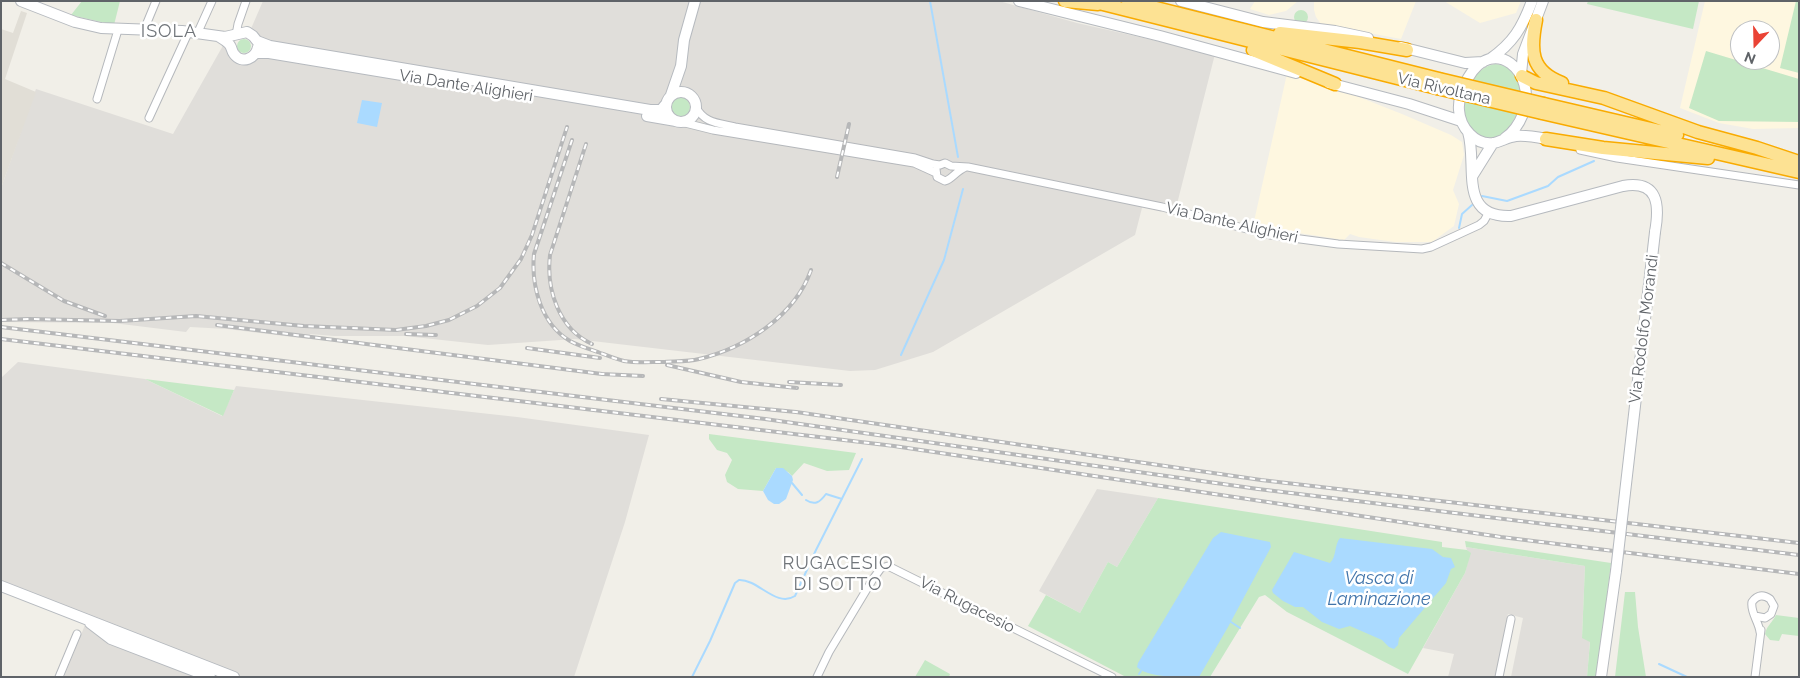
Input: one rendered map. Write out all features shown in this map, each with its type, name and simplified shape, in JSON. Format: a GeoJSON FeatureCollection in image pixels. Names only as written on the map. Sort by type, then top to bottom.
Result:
{"type":"FeatureCollection","features":[{"type":"Feature","properties":{"kind":"highway","name":"Via Rivoltana"},"geometry":{"type":"LineString","coordinates":[[1066,1],[1129,6],[1185,16],[1438,84]]}},
{"type":"Feature","properties":{"kind":"highway"},"geometry":{"type":"LineString","coordinates":[[1129,6],[1180,28],[1249,48],[1335,84]]}},
{"type":"Feature","properties":{"kind":"highway","name":"Via Rivoltana"},"geometry":{"type":"LineString","coordinates":[[1129,6],[1438,84],[1799,162]]}},
{"type":"Feature","properties":{"kind":"highway"},"geometry":{"type":"LineString","coordinates":[[1185,16],[1226,22],[1268,32],[1360,42],[1407,50]]}},
{"type":"Feature","properties":{"kind":"highway"},"geometry":{"type":"LineString","coordinates":[[1536,20],[1532,50],[1538,67],[1546,76],[1553,80],[1698,132],[1799,162]]}},
{"type":"Feature","properties":{"kind":"highway"},"geometry":{"type":"LineString","coordinates":[[1521,75],[1536,83],[1593,95]]}},
{"type":"Feature","properties":{"kind":"highway","name":"Via Rivoltana"},"geometry":{"type":"LineString","coordinates":[[1543,108],[1799,172]]}},
{"type":"Feature","properties":{"kind":"highway"},"geometry":{"type":"LineString","coordinates":[[1546,139],[1603,148],[1707,158],[1764,170],[1799,172]]}},
{"type":"Feature","properties":{"kind":"street","name":"Via Dante Alighieri"},"geometry":{"type":"LineString","coordinates":[[21,1],[80,23],[118,30],[193,32],[225,37],[243,32],[249,33],[257,41],[270,46],[650,110],[661,110],[665,106]]}},
{"type":"Feature","properties":{"kind":"street"},"geometry":{"type":"LineString","coordinates":[[144,30],[156,1]]}},
{"type":"Feature","properties":{"kind":"street"},"geometry":{"type":"LineString","coordinates":[[149,118],[193,32],[212,1]]}},
{"type":"Feature","properties":{"kind":"street"},"geometry":{"type":"LineString","coordinates":[[231,46],[246,1]]}},
{"type":"Feature","properties":{"kind":"street"},"geometry":{"type":"LineString","coordinates":[[681,66],[696,106],[692,118],[678,122],[668,115],[665,106],[681,66],[684,40],[695,1]]}},
{"type":"Feature","properties":{"kind":"street"},"geometry":{"type":"LineString","coordinates":[[1019,1],[1238,57],[1409,104],[1461,121]]}},
{"type":"Feature","properties":{"kind":"street"},"geometry":{"type":"LineString","coordinates":[[1181,1],[1263,22],[1335,31],[1388,42],[1407,50],[1465,63],[1498,59],[1507,61],[1521,75]]}},
{"type":"Feature","properties":{"kind":"street"},"geometry":{"type":"LineString","coordinates":[[1488,212],[1476,202],[1473,190],[1471,144],[1468,132],[1461,121],[1459,107],[1462,89],[1472,72],[1504,49],[1513,40],[1532,1]]}},
{"type":"Feature","properties":{"kind":"street"},"geometry":{"type":"LineString","coordinates":[[1505,138],[1516,128],[1524,111],[1526,91],[1521,75],[1522,57],[1543,1]]}},
{"type":"Feature","properties":{"kind":"street"},"geometry":{"type":"LineString","coordinates":[[242,12],[243,25],[249,33]]}},
{"type":"Feature","properties":{"kind":"street"},"geometry":{"type":"LineString","coordinates":[[97,99],[118,30]]}},
{"type":"Feature","properties":{"kind":"street","name":"Via Dante Alighieri"},"geometry":{"type":"LineString","coordinates":[[216,35],[231,46],[235,55],[242,59],[251,58],[256,53],[278,54],[852,150],[914,163],[936,173]]}},
{"type":"Feature","properties":{"kind":"street"},"geometry":{"type":"LineString","coordinates":[[256,53],[257,41]]}},
{"type":"Feature","properties":{"kind":"street"},"geometry":{"type":"LineString","coordinates":[[671,95],[680,91],[690,94]]}},
{"type":"Feature","properties":{"kind":"street","name":"Via Dante Alighieri"},"geometry":{"type":"LineString","coordinates":[[696,106],[700,114],[707,120],[734,130]]}},
{"type":"Feature","properties":{"kind":"street"},"geometry":{"type":"LineString","coordinates":[[1468,132],[1478,140],[1493,143]]}},
{"type":"Feature","properties":{"kind":"street"},"geometry":{"type":"LineString","coordinates":[[1473,176],[1493,143],[1505,138],[1526,136],[1546,139],[1568,147],[1608,157],[1799,185]]}},
{"type":"Feature","properties":{"kind":"street","name":"Via Dante Alighieri"},"geometry":{"type":"LineString","coordinates":[[852,150],[915,158],[940,165]]}},
{"type":"Feature","properties":{"kind":"street"},"geometry":{"type":"LineString","coordinates":[[954,174],[951,166],[945,163],[940,165],[936,173],[938,178],[945,181],[968,167]]}},
{"type":"Feature","properties":{"kind":"street","name":"Via Dante Alighieri"},"geometry":{"type":"LineString","coordinates":[[951,166],[968,167],[1162,207],[1270,235],[1338,244],[1422,249],[1431,247],[1479,225],[1484,221],[1488,212]]}},
{"type":"Feature","properties":{"kind":"street","name":"Via Rodolfo Morandi"},"geometry":{"type":"LineString","coordinates":[[1488,212],[1501,216],[1510,216],[1635,184],[1648,189],[1656,200],[1658,212],[1616,571],[1601,677]]}},
{"type":"Feature","properties":{"kind":"street","name":"Via Rugacesio"},"geometry":{"type":"LineString","coordinates":[[817,677],[829,652],[873,579],[881,568],[888,566],[1112,677]]}},
{"type":"Feature","properties":{"kind":"street"},"geometry":{"type":"LineString","coordinates":[[1,586],[234,677]]}},
{"type":"Feature","properties":{"kind":"street"},"geometry":{"type":"LineString","coordinates":[[1755,677],[1760,632],[1765,618],[1774,609],[1773,602],[1766,596],[1758,596],[1752,602],[1751,607],[1756,616],[1760,632]]}},
{"type":"Feature","properties":{"kind":"street"},"geometry":{"type":"LineString","coordinates":[[1756,616],[1765,618]]}},
{"type":"Feature","properties":{"kind":"street"},"geometry":{"type":"LineString","coordinates":[[85,618],[111,638],[210,677]]}},
{"type":"Feature","properties":{"kind":"street"},"geometry":{"type":"LineString","coordinates":[[1499,677],[1511,619]]}},
{"type":"Feature","properties":{"kind":"street"},"geometry":{"type":"LineString","coordinates":[[101,632],[108,631],[225,677]]}},
{"type":"Feature","properties":{"kind":"street"},"geometry":{"type":"LineString","coordinates":[[59,677],[77,634]]}},
{"type":"Feature","properties":{"kind":"shaded area"},"geometry":{"type":"Polygon","coordinates":[[[263,1],[999,1],[1077,23],[1215,54],[1176,208],[1143,204],[1135,235],[933,352],[875,370],[850,371],[575,339],[488,345],[405,336],[310,334],[309,339],[227,329],[190,327],[186,332],[113,323],[1,322],[1,188],[36,89],[173,134],[225,42],[248,61],[259,39],[250,31],[263,1]]]}},
{"type":"Feature","properties":{"kind":"shaded area"},"geometry":{"type":"Polygon","coordinates":[[[1255,1],[1298,1],[1286,11],[1269,15],[1250,9],[1255,1]]]}},
{"type":"Feature","properties":{"kind":"shaded area"},"geometry":{"type":"Polygon","coordinates":[[[1314,1],[1416,1],[1401,39],[1321,24],[1316,17],[1314,1]]]}},
{"type":"Feature","properties":{"kind":"shaded area"},"geometry":{"type":"Polygon","coordinates":[[[1444,1],[1521,1],[1516,13],[1480,23],[1444,1]]]}},
{"type":"Feature","properties":{"kind":"shaded area"},"geometry":{"type":"Polygon","coordinates":[[[1705,1],[1799,1],[1799,128],[1753,129],[1719,123],[1680,108],[1705,1]]]}},
{"type":"Feature","properties":{"kind":"shaded area"},"geometry":{"type":"Polygon","coordinates":[[[21,11],[27,13],[5,79],[36,92],[1,188],[1,29],[13,33],[21,11]]]}},
{"type":"Feature","properties":{"kind":"shaded area"},"geometry":{"type":"Polygon","coordinates":[[[1288,69],[1402,114],[1451,135],[1462,142],[1464,155],[1453,190],[1459,204],[1454,226],[1432,242],[1395,242],[1350,234],[1344,240],[1253,226],[1288,69]]]}},
{"type":"Feature","properties":{"kind":"shaded area"},"geometry":{"type":"Polygon","coordinates":[[[18,362],[145,379],[222,416],[236,386],[517,417],[649,435],[625,522],[574,677],[64,677],[89,615],[1,580],[1,378],[18,362]]]}},
{"type":"Feature","properties":{"kind":"shaded area"},"geometry":{"type":"Polygon","coordinates":[[[1097,489],[1158,498],[1117,567],[1108,562],[1080,613],[1039,591],[1097,489]]]}},
{"type":"Feature","properties":{"kind":"shaded area"},"geometry":{"type":"Polygon","coordinates":[[[1466,547],[1585,566],[1582,637],[1590,641],[1587,677],[1511,677],[1523,618],[1508,614],[1495,677],[1448,677],[1454,654],[1423,648],[1465,573],[1470,553],[1466,547]]]}},
{"type":"Feature","properties":{"kind":"green space"},"geometry":{"type":"Polygon","coordinates":[[[82,1],[120,1],[114,25],[71,15],[82,1]]]}},
{"type":"Feature","properties":{"kind":"green space"},"geometry":{"type":"Polygon","coordinates":[[[1588,1],[1699,1],[1693,29],[1587,4],[1588,1]]]}},
{"type":"Feature","properties":{"kind":"green space"},"geometry":{"type":"Polygon","coordinates":[[[1796,1],[1799,1],[1799,73],[1780,68],[1796,1]]]}},
{"type":"Feature","properties":{"kind":"green space"},"geometry":{"type":"Polygon","coordinates":[[[1301,10],[1306,12],[1308,17],[1306,22],[1301,24],[1296,22],[1294,17],[1296,12],[1301,10]]]}},
{"type":"Feature","properties":{"kind":"green space"},"geometry":{"type":"Polygon","coordinates":[[[244,39],[249,41],[251,46],[249,51],[244,53],[239,51],[237,46],[239,41],[244,39]]]}},
{"type":"Feature","properties":{"kind":"green space"},"geometry":{"type":"Polygon","coordinates":[[[1706,51],[1730,58],[1730,70],[1769,70],[1799,79],[1799,122],[1719,121],[1689,108],[1706,51]]]}},
{"type":"Feature","properties":{"kind":"green space"},"geometry":{"type":"Polygon","coordinates":[[[1495,64],[1511,70],[1519,82],[1521,97],[1517,113],[1509,127],[1498,136],[1485,138],[1472,129],[1467,120],[1465,101],[1471,81],[1486,67],[1495,64]]]}},
{"type":"Feature","properties":{"kind":"green space"},"geometry":{"type":"Polygon","coordinates":[[[680,97],[687,100],[690,107],[687,114],[680,117],[673,114],[670,107],[673,100],[680,97]]]}},
{"type":"Feature","properties":{"kind":"green space"},"geometry":{"type":"Polygon","coordinates":[[[145,379],[234,390],[223,416],[145,379]]]}},
{"type":"Feature","properties":{"kind":"green space"},"geometry":{"type":"Polygon","coordinates":[[[709,434],[856,453],[849,470],[827,471],[804,463],[792,476],[788,472],[776,468],[763,491],[738,489],[727,482],[725,475],[732,460],[727,453],[717,450],[709,439],[709,434]]]}},
{"type":"Feature","properties":{"kind":"green space"},"geometry":{"type":"Polygon","coordinates":[[[1158,498],[1442,542],[1442,547],[1467,550],[1471,553],[1465,573],[1408,674],[1287,612],[1265,595],[1259,597],[1210,677],[1126,677],[1028,626],[1046,595],[1080,613],[1108,562],[1117,567],[1158,498]]]}},
{"type":"Feature","properties":{"kind":"green space"},"geometry":{"type":"Polygon","coordinates":[[[1465,541],[1611,563],[1597,677],[1587,677],[1590,642],[1582,638],[1585,566],[1466,547],[1465,541]]]}},
{"type":"Feature","properties":{"kind":"green space"},"geometry":{"type":"Polygon","coordinates":[[[1625,592],[1635,592],[1638,627],[1646,677],[1615,677],[1625,592]]]}},
{"type":"Feature","properties":{"kind":"green space"},"geometry":{"type":"Polygon","coordinates":[[[1776,615],[1799,618],[1799,636],[1782,634],[1779,641],[1770,640],[1765,634],[1776,615]]]}},
{"type":"Feature","properties":{"kind":"green space"},"geometry":{"type":"Polygon","coordinates":[[[925,660],[950,674],[949,677],[915,677],[925,660]]]}},
{"type":"Feature","properties":{"kind":"water"},"geometry":{"type":"Polygon","coordinates":[[[362,100],[382,103],[377,127],[357,123],[362,100]]]}},
{"type":"Feature","properties":{"kind":"water"},"geometry":{"type":"Polygon","coordinates":[[[776,468],[783,468],[792,476],[793,480],[786,499],[779,504],[774,504],[768,500],[763,491],[776,468]]]}},
{"type":"Feature","properties":{"kind":"water"},"geometry":{"type":"Polygon","coordinates":[[[1221,532],[1270,542],[1271,547],[1228,627],[1199,677],[1165,676],[1142,671],[1137,667],[1138,663],[1213,538],[1221,532]]]}},
{"type":"Feature","properties":{"kind":"water","name":"Vasca di Laminazione"},"geometry":{"type":"Polygon","coordinates":[[[1340,538],[1432,549],[1443,557],[1451,558],[1455,567],[1451,569],[1446,583],[1399,638],[1398,645],[1394,649],[1382,640],[1350,626],[1339,629],[1322,622],[1303,607],[1295,607],[1273,593],[1272,590],[1294,552],[1330,563],[1340,538]]]}},
{"type":"Feature","properties":{"kind":"waterway"},"geometry":{"type":"LineString","coordinates":[[930,1],[958,157]]}},
{"type":"Feature","properties":{"kind":"waterway"},"geometry":{"type":"LineString","coordinates":[[1482,196],[1507,201],[1548,186],[1558,177],[1594,161]]}},
{"type":"Feature","properties":{"kind":"waterway"},"geometry":{"type":"LineString","coordinates":[[901,355],[944,260],[963,189]]}},
{"type":"Feature","properties":{"kind":"waterway"},"geometry":{"type":"LineString","coordinates":[[1459,228],[1462,214],[1472,205]]}},
{"type":"Feature","properties":{"kind":"waterway"},"geometry":{"type":"LineString","coordinates":[[692,677],[735,583],[739,580],[746,581],[781,598],[788,599],[795,596],[862,459]]}},
{"type":"Feature","properties":{"kind":"waterway"},"geometry":{"type":"LineString","coordinates":[[792,483],[802,495]]}},
{"type":"Feature","properties":{"kind":"waterway"},"geometry":{"type":"LineString","coordinates":[[806,500],[812,503],[817,502],[826,494],[842,499]]}},
{"type":"Feature","properties":{"kind":"waterway"},"geometry":{"type":"LineString","coordinates":[[1231,622],[1240,628]]}},
{"type":"Feature","properties":{"kind":"waterway"},"geometry":{"type":"LineString","coordinates":[[1659,664],[1687,677]]}},
{"type":"Feature","properties":{"kind":"railway"},"geometry":{"type":"LineString","coordinates":[[837,177],[849,124]]}},
{"type":"Feature","properties":{"kind":"railway"},"geometry":{"type":"LineString","coordinates":[[1,320],[120,321],[196,316],[304,326],[396,330],[426,326],[449,320],[477,306],[500,288],[521,259],[532,235],[567,127]]}},
{"type":"Feature","properties":{"kind":"railway"},"geometry":{"type":"LineString","coordinates":[[572,140],[534,254],[533,266],[536,291],[545,314],[560,334],[570,341],[628,362],[685,361],[716,354],[750,338],[766,328],[781,315],[793,302],[811,270]]}},
{"type":"Feature","properties":{"kind":"railway"},"geometry":{"type":"LineString","coordinates":[[586,144],[550,255],[549,268],[553,295],[563,318],[571,329],[592,344]]}},
{"type":"Feature","properties":{"kind":"railway"},"geometry":{"type":"LineString","coordinates":[[1,263],[64,301],[105,316]]}},
{"type":"Feature","properties":{"kind":"railway"},"geometry":{"type":"LineString","coordinates":[[217,325],[602,374],[643,376]]}},
{"type":"Feature","properties":{"kind":"railway"},"geometry":{"type":"LineString","coordinates":[[1,327],[765,419],[1258,489],[1799,555]]}},
{"type":"Feature","properties":{"kind":"railway"},"geometry":{"type":"LineString","coordinates":[[406,334],[436,335]]}},
{"type":"Feature","properties":{"kind":"railway"},"geometry":{"type":"LineString","coordinates":[[1,339],[894,446],[1501,537],[1799,574]]}},
{"type":"Feature","properties":{"kind":"railway"},"geometry":{"type":"LineString","coordinates":[[527,348],[600,358]]}},
{"type":"Feature","properties":{"kind":"railway"},"geometry":{"type":"LineString","coordinates":[[667,365],[741,382],[797,388]]}},
{"type":"Feature","properties":{"kind":"railway"},"geometry":{"type":"LineString","coordinates":[[789,382],[841,385]]}},
{"type":"Feature","properties":{"kind":"railway"},"geometry":{"type":"LineString","coordinates":[[661,399],[796,412],[1261,480],[1799,543]]}},
{"type":"Feature","properties":{"kind":"district","name":"ISOLA"},"geometry":{"type":"Point","coordinates":[169,32]}},
{"type":"Feature","properties":{"kind":"district","name":"RUGACESIO DI SOTTO"},"geometry":{"type":"Point","coordinates":[838,574]}}]}
